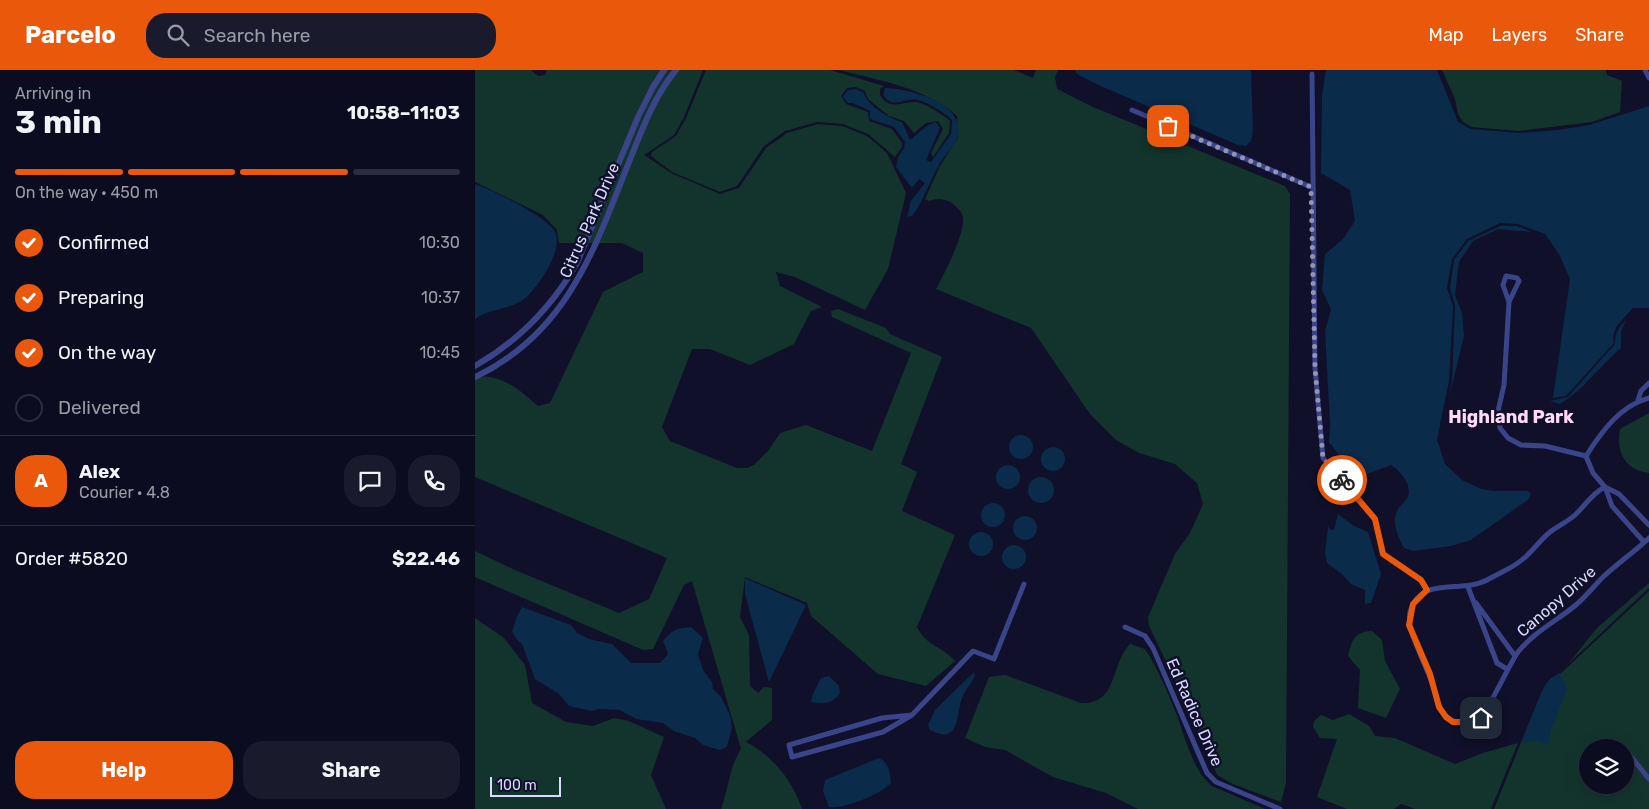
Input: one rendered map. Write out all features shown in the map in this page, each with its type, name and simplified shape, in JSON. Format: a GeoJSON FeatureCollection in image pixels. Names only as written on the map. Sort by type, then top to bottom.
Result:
{"type":"FeatureCollection","features":[{"type":"Feature","properties":{"kind":"street","name":"Citrus Park Drive"},"geometry":{"type":"LineString","coordinates":[[475,366],[501,350],[546,310],[564,286],[577,263],[645,100],[665,70]]}},
{"type":"Feature","properties":{"kind":"street","name":"Citrus Park Drive"},"geometry":{"type":"LineString","coordinates":[[475,376],[510,356],[529,340],[562,306],[589,261],[654,103],[676,70]]}},
{"type":"Feature","properties":{"kind":"street"},"geometry":{"type":"LineString","coordinates":[[1645,70],[1649,78]]}},
{"type":"Feature","properties":{"kind":"street"},"geometry":{"type":"LineString","coordinates":[[1312,74],[1311,187],[1315,368],[1323,458],[1375,519],[1383,554],[1421,580],[1427,590],[1444,586],[1468,587],[1486,581],[1523,560],[1549,533],[1574,516],[1591,496],[1605,487]]}},
{"type":"Feature","properties":{"kind":"street"},"geometry":{"type":"LineString","coordinates":[[1132,110],[1311,187]]}},
{"type":"Feature","properties":{"kind":"street"},"geometry":{"type":"LineString","coordinates":[[600,207],[610,210]]}},
{"type":"Feature","properties":{"kind":"street"},"geometry":{"type":"LineString","coordinates":[[1509,302],[1503,285],[1506,276],[1510,275],[1519,281],[1509,302],[1504,385],[1498,411],[1499,428],[1508,438],[1521,445],[1545,446],[1586,456]]}},
{"type":"Feature","properties":{"kind":"street"},"geometry":{"type":"LineString","coordinates":[[1638,400],[1641,390],[1649,384]]}},
{"type":"Feature","properties":{"kind":"street"},"geometry":{"type":"LineString","coordinates":[[1586,456],[1609,424],[1638,400],[1649,398]]}},
{"type":"Feature","properties":{"kind":"street"},"geometry":{"type":"LineString","coordinates":[[1586,456],[1593,473],[1605,487],[1612,506],[1644,542]]}},
{"type":"Feature","properties":{"kind":"street"},"geometry":{"type":"LineString","coordinates":[[1605,487],[1619,494],[1649,526]]}},
{"type":"Feature","properties":{"kind":"street","name":"Canopy Drive"},"geometry":{"type":"LineString","coordinates":[[1427,590],[1413,604],[1409,625],[1430,674],[1439,707],[1446,717],[1461,723],[1475,722],[1487,712],[1507,669],[1515,656],[1532,637],[1575,605],[1602,578],[1649,538]]}},
{"type":"Feature","properties":{"kind":"street"},"geometry":{"type":"LineString","coordinates":[[912,715],[882,718],[789,744],[792,757],[883,732],[912,715],[973,651],[994,659],[1024,584]]}},
{"type":"Feature","properties":{"kind":"street"},"geometry":{"type":"LineString","coordinates":[[1468,587],[1497,663],[1507,669]]}},
{"type":"Feature","properties":{"kind":"street"},"geometry":{"type":"LineString","coordinates":[[1474,600],[1515,656]]}},
{"type":"Feature","properties":{"kind":"street","name":"Ed Radice Drive"},"geometry":{"type":"LineString","coordinates":[[1125,626],[1145,636],[1153,648],[1207,773],[1215,782],[1280,809]]}},
{"type":"Feature","properties":{"kind":"street"},"geometry":{"type":"LineString","coordinates":[[1634,760],[1649,779]]}},
{"type":"Feature","properties":{"kind":"green space"},"geometry":{"type":"Polygon","coordinates":[[[475,70],[531,70],[538,76],[545,75],[547,70],[703,70],[684,117],[674,135],[644,155],[671,173],[720,194],[739,188],[766,148],[787,133],[818,124],[842,126],[867,136],[887,153],[906,193],[888,269],[865,310],[795,277],[776,272],[780,286],[822,307],[811,311],[794,344],[750,365],[710,349],[692,349],[662,427],[670,441],[737,468],[747,468],[754,465],[768,451],[780,433],[806,425],[872,451],[911,353],[832,317],[831,311],[838,309],[886,328],[890,334],[942,357],[901,464],[917,472],[902,511],[955,535],[917,627],[925,638],[955,661],[926,686],[878,674],[811,616],[807,603],[745,577],[740,617],[749,635],[750,686],[758,693],[764,687],[772,688],[772,720],[746,742],[756,747],[780,770],[793,789],[802,809],[721,809],[737,756],[741,749],[692,581],[684,585],[653,649],[643,650],[475,577],[475,551],[515,570],[619,613],[649,599],[667,558],[475,477],[475,377],[484,376],[502,380],[524,394],[538,406],[550,403],[603,292],[643,272],[643,253],[622,243],[559,243],[557,230],[543,215],[475,182],[475,70]]]}},
{"type":"Feature","properties":{"kind":"green space"},"geometry":{"type":"Polygon","coordinates":[[[706,70],[830,70],[884,86],[880,89],[880,95],[888,103],[915,102],[938,112],[950,121],[949,133],[933,157],[931,153],[943,129],[938,121],[926,123],[914,133],[904,121],[889,116],[868,99],[865,91],[856,87],[847,88],[841,96],[846,104],[868,112],[869,121],[892,129],[902,143],[902,147],[895,157],[868,134],[843,124],[817,122],[785,131],[764,146],[737,186],[720,192],[672,172],[651,156],[652,152],[676,136],[686,118],[706,70]]]}},
{"type":"Feature","properties":{"kind":"green space"},"geometry":{"type":"Polygon","coordinates":[[[839,70],[1014,70],[1033,78],[1036,70],[1058,70],[1055,77],[1057,89],[1093,107],[1285,186],[1290,194],[1286,783],[1281,802],[1233,784],[1217,775],[1195,722],[1149,626],[1148,617],[1175,554],[1190,533],[1203,504],[1197,483],[1175,464],[1139,453],[1116,440],[1090,414],[1031,328],[936,289],[961,234],[963,216],[958,208],[949,201],[935,199],[929,201],[925,199],[940,166],[958,138],[957,116],[945,106],[917,92],[839,70]]]}},
{"type":"Feature","properties":{"kind":"green space"},"geometry":{"type":"Polygon","coordinates":[[[1442,70],[1606,70],[1607,75],[1622,81],[1620,112],[1592,122],[1518,131],[1471,127],[1463,122],[1458,114],[1455,99],[1442,70]]]}},
{"type":"Feature","properties":{"kind":"green space"},"geometry":{"type":"Polygon","coordinates":[[[1649,413],[1649,473],[1633,468],[1628,464],[1621,452],[1619,437],[1620,429],[1649,413]]]}},
{"type":"Feature","properties":{"kind":"green space"},"geometry":{"type":"Polygon","coordinates":[[[1649,583],[1649,588],[1568,664],[1597,628],[1649,583]]]}},
{"type":"Feature","properties":{"kind":"green space"},"geometry":{"type":"Polygon","coordinates":[[[1649,591],[1649,809],[1494,809],[1542,691],[1649,591]]]}},
{"type":"Feature","properties":{"kind":"green space"},"geometry":{"type":"Polygon","coordinates":[[[475,618],[504,638],[525,665],[532,703],[566,722],[593,726],[614,718],[629,721],[664,737],[651,775],[666,809],[475,809],[475,618]]]}},
{"type":"Feature","properties":{"kind":"green space"},"geometry":{"type":"Polygon","coordinates":[[[1372,631],[1382,640],[1385,661],[1400,689],[1386,718],[1358,708],[1360,670],[1348,656],[1355,638],[1361,633],[1372,631]]]}},
{"type":"Feature","properties":{"kind":"green space"},"geometry":{"type":"Polygon","coordinates":[[[1130,644],[1145,649],[1154,664],[1173,705],[1194,762],[1205,779],[1212,786],[1265,809],[1138,809],[1106,793],[1053,777],[1005,750],[985,747],[965,738],[989,677],[1005,675],[1081,703],[1093,702],[1101,698],[1107,691],[1119,662],[1130,644]]]}},
{"type":"Feature","properties":{"kind":"green space"},"geometry":{"type":"Polygon","coordinates":[[[1349,714],[1369,726],[1375,736],[1395,738],[1455,764],[1483,753],[1518,743],[1491,809],[1415,809],[1401,804],[1394,809],[1347,809],[1317,797],[1337,739],[1320,738],[1313,727],[1314,721],[1321,715],[1333,720],[1349,714]]]}},
{"type":"Feature","properties":{"kind":"water"},"geometry":{"type":"Polygon","coordinates":[[[1075,70],[1251,70],[1253,131],[1251,141],[1246,146],[1238,145],[1096,84],[1077,74],[1075,70]]]}},
{"type":"Feature","properties":{"kind":"water"},"geometry":{"type":"Polygon","coordinates":[[[1326,70],[1437,70],[1458,122],[1471,129],[1520,133],[1558,130],[1589,125],[1649,106],[1649,308],[1633,308],[1616,328],[1613,338],[1614,343],[1566,396],[1553,398],[1570,279],[1559,254],[1545,234],[1518,224],[1500,223],[1467,239],[1452,259],[1447,288],[1453,306],[1449,381],[1437,439],[1445,464],[1462,480],[1481,489],[1528,491],[1531,493],[1529,499],[1471,540],[1451,546],[1413,551],[1404,548],[1395,522],[1397,511],[1408,496],[1409,491],[1403,476],[1391,465],[1364,475],[1354,474],[1329,442],[1330,424],[1325,331],[1331,309],[1322,290],[1325,254],[1343,239],[1355,221],[1350,190],[1321,173],[1322,95],[1326,70]]]}},
{"type":"Feature","properties":{"kind":"water"},"geometry":{"type":"Polygon","coordinates":[[[885,88],[908,91],[933,100],[945,106],[953,114],[958,124],[958,136],[954,144],[939,165],[916,210],[912,216],[907,217],[911,201],[925,183],[919,179],[912,188],[896,167],[898,157],[904,148],[905,142],[894,127],[870,119],[870,111],[853,103],[848,103],[843,97],[848,90],[856,89],[864,93],[874,107],[891,118],[902,122],[910,140],[928,125],[936,122],[940,128],[926,160],[931,162],[951,134],[952,120],[936,108],[918,100],[890,102],[883,94],[885,88]]]}},
{"type":"Feature","properties":{"kind":"water"},"geometry":{"type":"Polygon","coordinates":[[[475,184],[505,197],[540,217],[554,230],[557,237],[549,267],[530,294],[519,303],[480,315],[475,319],[475,184]]]}},
{"type":"Feature","properties":{"kind":"water"},"geometry":{"type":"Polygon","coordinates":[[[1500,226],[1517,226],[1532,232],[1498,229],[1473,241],[1459,262],[1455,295],[1462,313],[1464,336],[1449,398],[1452,381],[1455,306],[1450,288],[1454,260],[1468,241],[1500,226]]]}},
{"type":"Feature","properties":{"kind":"water"},"geometry":{"type":"Polygon","coordinates":[[[1626,320],[1621,332],[1621,348],[1584,385],[1560,404],[1550,401],[1568,397],[1615,344],[1617,331],[1626,320]]]}},
{"type":"Feature","properties":{"kind":"water"},"geometry":{"type":"Polygon","coordinates":[[[1016,435],[1026,435],[1033,442],[1033,452],[1026,459],[1016,459],[1009,452],[1009,442],[1016,435]]]}},
{"type":"Feature","properties":{"kind":"water"},"geometry":{"type":"Polygon","coordinates":[[[1048,447],[1058,447],[1065,454],[1065,464],[1058,471],[1048,471],[1041,464],[1041,454],[1048,447]]]}},
{"type":"Feature","properties":{"kind":"water"},"geometry":{"type":"Polygon","coordinates":[[[1003,465],[1013,465],[1020,472],[1020,482],[1013,489],[1003,489],[996,482],[996,472],[1003,465]]]}},
{"type":"Feature","properties":{"kind":"water"},"geometry":{"type":"Polygon","coordinates":[[[1041,477],[1050,481],[1054,490],[1050,499],[1041,503],[1032,499],[1028,490],[1032,481],[1041,477]]]}},
{"type":"Feature","properties":{"kind":"water"},"geometry":{"type":"Polygon","coordinates":[[[988,503],[998,503],[1005,510],[1005,520],[998,527],[988,527],[981,520],[981,510],[988,503]]]}},
{"type":"Feature","properties":{"kind":"water"},"geometry":{"type":"Polygon","coordinates":[[[1338,514],[1354,526],[1368,532],[1381,574],[1371,603],[1365,604],[1365,590],[1351,584],[1342,574],[1327,563],[1325,553],[1328,526],[1331,530],[1334,530],[1338,514]]]}},
{"type":"Feature","properties":{"kind":"water"},"geometry":{"type":"Polygon","coordinates":[[[1020,516],[1030,516],[1037,523],[1037,533],[1030,540],[1020,540],[1013,533],[1013,523],[1020,516]]]}},
{"type":"Feature","properties":{"kind":"water"},"geometry":{"type":"Polygon","coordinates":[[[976,532],[986,532],[993,539],[993,549],[986,556],[976,556],[969,549],[969,539],[976,532]]]}},
{"type":"Feature","properties":{"kind":"water"},"geometry":{"type":"Polygon","coordinates":[[[1009,545],[1019,545],[1026,552],[1026,562],[1019,569],[1009,569],[1002,562],[1002,552],[1009,545]]]}},
{"type":"Feature","properties":{"kind":"water"},"geometry":{"type":"Polygon","coordinates":[[[745,578],[806,605],[769,682],[745,594],[745,578]]]}},
{"type":"Feature","properties":{"kind":"water"},"geometry":{"type":"Polygon","coordinates":[[[522,607],[571,625],[577,633],[589,639],[612,644],[631,663],[660,663],[668,654],[663,641],[669,634],[675,630],[691,627],[703,638],[698,654],[703,670],[712,682],[713,689],[721,697],[730,715],[732,727],[727,747],[720,750],[703,745],[695,738],[674,731],[663,723],[636,719],[620,710],[599,709],[592,711],[569,706],[559,694],[535,679],[522,644],[512,632],[522,607]]]}},
{"type":"Feature","properties":{"kind":"water"},"geometry":{"type":"Polygon","coordinates":[[[974,672],[975,676],[962,697],[955,728],[946,734],[939,734],[930,730],[928,725],[935,710],[974,672]]]}},
{"type":"Feature","properties":{"kind":"water"},"geometry":{"type":"Polygon","coordinates":[[[1560,673],[1567,689],[1551,730],[1548,745],[1534,740],[1521,743],[1545,685],[1551,678],[1560,673]]]}},
{"type":"Feature","properties":{"kind":"water"},"geometry":{"type":"Polygon","coordinates":[[[829,676],[839,686],[840,693],[831,701],[811,702],[821,678],[829,676]]]}},
{"type":"Feature","properties":{"kind":"water"},"geometry":{"type":"Polygon","coordinates":[[[879,758],[885,762],[889,772],[891,783],[886,788],[843,806],[829,807],[823,791],[825,780],[879,758]]]}},
{"type":"Feature","properties":{"kind":"way so far"},"geometry":{"type":"LineString","coordinates":[[1168,126],[1311,187],[1315,368],[1323,458],[1342,480]]}},
{"type":"Feature","properties":{"kind":"district","name":"Highland Park"},"geometry":{"type":"Point","coordinates":[1511,417]}},
{"type":"Feature","properties":{"kind":"route"},"geometry":{"type":"LineString","coordinates":[[1342,480],[1375,519],[1383,554],[1421,580],[1427,590],[1413,604],[1409,625],[1430,674],[1442,713],[1453,722],[1475,722],[1481,718]]}}]}
